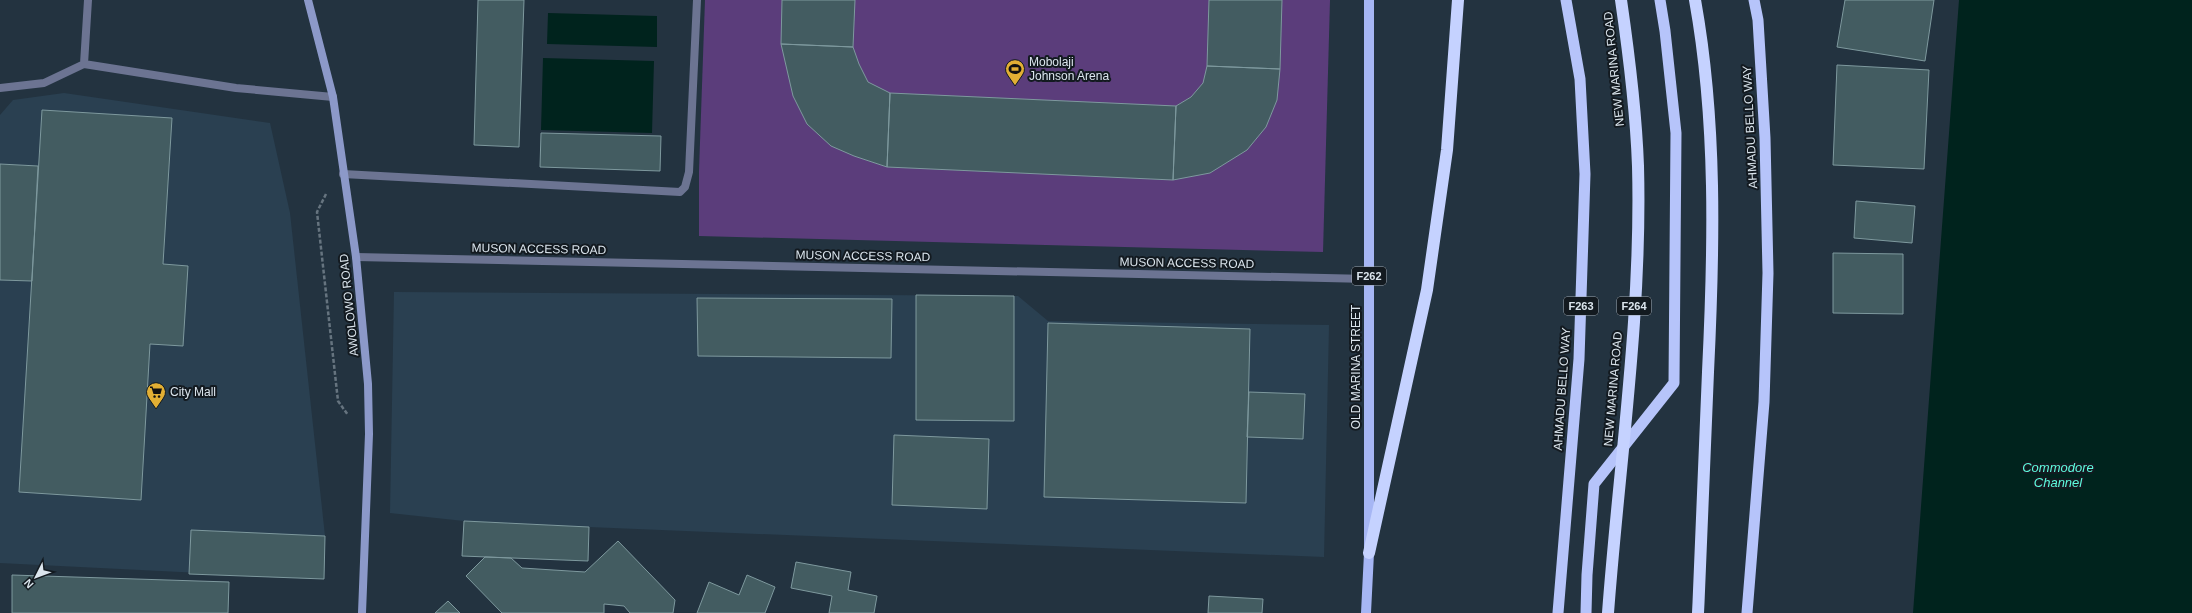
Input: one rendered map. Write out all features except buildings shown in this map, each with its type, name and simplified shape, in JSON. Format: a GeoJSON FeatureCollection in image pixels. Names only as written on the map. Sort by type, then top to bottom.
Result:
{"type":"FeatureCollection","features":[{"type":"Feature","properties":{"kind":"highway"},"geometry":{"type":"LineString","coordinates":[[1369,553],[1427,290],[1446,150],[1458,0]]}},
{"type":"Feature","properties":{"kind":"highway","name":"AHMADU BELLO WAY"},"geometry":{"type":"LineString","coordinates":[[1558,613],[1579,359],[1585,174],[1580,79],[1566,0]]}},
{"type":"Feature","properties":{"kind":"highway","name":"NEW MARINA ROAD"},"geometry":{"type":"LineString","coordinates":[[1608,613],[1637,257],[1638,166],[1630,64],[1620,0]]}},
{"type":"Feature","properties":{"kind":"highway"},"geometry":{"type":"LineString","coordinates":[[1586,613],[1587,575],[1594,484],[1674,383],[1676,133],[1665,31],[1660,0]]}},
{"type":"Feature","properties":{"kind":"highway"},"geometry":{"type":"LineString","coordinates":[[1695,0],[1700,28],[1712,162],[1712,289],[1698,613]]}},
{"type":"Feature","properties":{"kind":"highway","name":"AHMADU BELLO WAY"},"geometry":{"type":"LineString","coordinates":[[1747,613],[1764,402],[1768,273],[1766,138],[1758,20],[1754,0]]}},
{"type":"Feature","properties":{"kind":"main road","name":"AWOLOWO ROAD"},"geometry":{"type":"LineString","coordinates":[[308,0],[333,97],[356,257],[368,384],[369,434],[363,612]]}},
{"type":"Feature","properties":{"kind":"main road","name":"OLD MARINA STREET"},"geometry":{"type":"LineString","coordinates":[[1366,613],[1369,553],[1368,0]]}},
{"type":"Feature","properties":{"kind":"lane"},"geometry":{"type":"LineString","coordinates":[[84,64],[88,0]]}},
{"type":"Feature","properties":{"kind":"lane"},"geometry":{"type":"LineString","coordinates":[[343,174],[680,192],[684,188],[689,172],[697,0]]}},
{"type":"Feature","properties":{"kind":"lane"},"geometry":{"type":"LineString","coordinates":[[0,88],[44,83],[84,64],[236,88],[333,97]]}},
{"type":"Feature","properties":{"kind":"lane","name":"MUSON ACCESS ROAD"},"geometry":{"type":"LineString","coordinates":[[356,257],[1369,279]]}},
{"type":"Feature","properties":{"kind":"path"},"geometry":{"type":"LineString","coordinates":[[343,174],[326,193],[317,212],[338,401],[346,413],[369,434]]}},
{"type":"Feature","properties":{"kind":"shaded area","name":"Mobolaji Johnson Arena"},"geometry":{"type":"Polygon","coordinates":[[[705,0],[1330,0],[1323,252],[699,236],[699,171],[705,0]]]}},
{"type":"Feature","properties":{"kind":"shaded area","name":"City Mall"},"geometry":{"type":"Polygon","coordinates":[[[64,93],[270,123],[290,213],[325,536],[324,579],[0,563],[0,280],[32,281],[38,166],[0,164],[0,115],[13,100],[64,93]]]}},
{"type":"Feature","properties":{"kind":"shaded area"},"geometry":{"type":"Polygon","coordinates":[[[394,292],[1018,296],[1048,321],[1329,325],[1324,557],[589,527],[464,521],[390,513],[394,292]]]}},
{"type":"Feature","properties":{"kind":"water","name":"Commodore Channel"},"geometry":{"type":"Polygon","coordinates":[[[1959,0],[2192,0],[2192,613],[1913,613],[1959,0]]]}},
{"type":"Feature","properties":{"kind":"water"},"geometry":{"type":"Polygon","coordinates":[[[548,13],[657,16],[657,47],[547,44],[548,13]]]}},
{"type":"Feature","properties":{"kind":"water"},"geometry":{"type":"Polygon","coordinates":[[[543,58],[654,61],[652,133],[541,130],[543,58]]]}},
{"type":"Feature","properties":{"kind":"place","name":"Mobolaji Johnson Arena"},"geometry":{"type":"Point","coordinates":[1015,86]}},
{"type":"Feature","properties":{"kind":"place","name":"City Mall"},"geometry":{"type":"Point","coordinates":[156,409]}}]}
